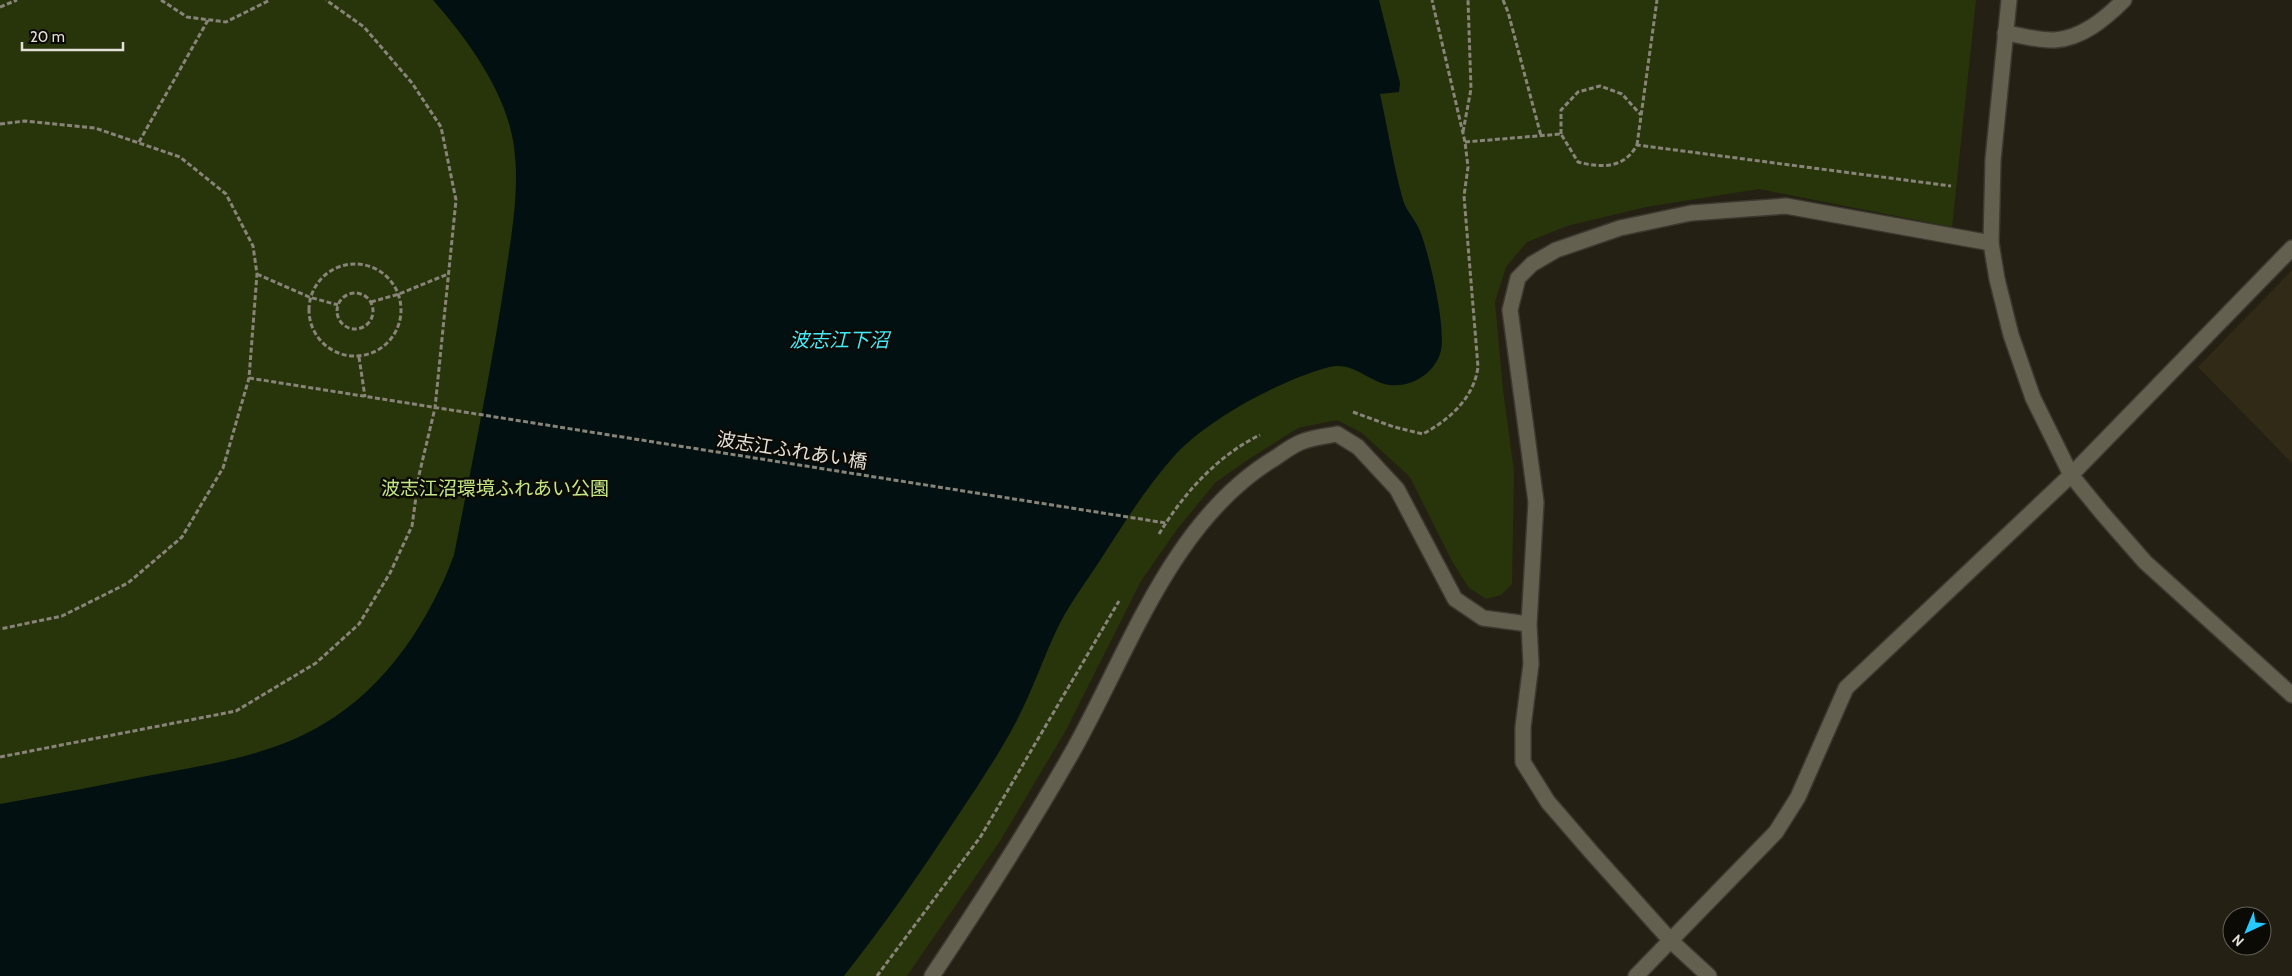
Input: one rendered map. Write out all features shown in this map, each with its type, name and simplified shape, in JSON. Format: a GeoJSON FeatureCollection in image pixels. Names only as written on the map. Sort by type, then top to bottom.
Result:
{"type":"FeatureCollection","features":[{"type":"Feature","properties":{"kind":"street"},"geometry":{"type":"LineString","coordinates":[[2009,0],[2004,33],[1993,160],[1992,242],[1997,279],[2011,335],[2030,389],[2071,475],[2145,562],[2292,695]]}},
{"type":"Feature","properties":{"kind":"street"},"geometry":{"type":"LineString","coordinates":[[2004,33],[2054,40],[2088,29],[2108,17],[2124,0]]}},
{"type":"Feature","properties":{"kind":"street"},"geometry":{"type":"LineString","coordinates":[[1709,976],[1671,941],[1548,802],[1523,762],[1523,727],[1531,664],[1529,624],[1536,502],[1510,310],[1518,278],[1532,264],[1556,250],[1620,228],[1691,213],[1786,206],[1992,242]]}},
{"type":"Feature","properties":{"kind":"street"},"geometry":{"type":"LineString","coordinates":[[1636,976],[1776,832],[1798,797],[1846,688],[2071,475],[2292,248]]}},
{"type":"Feature","properties":{"kind":"street"},"geometry":{"type":"LineString","coordinates":[[932,976],[1012,855],[1075,746],[1122,653],[1178,555],[1225,495],[1256,469],[1303,441],[1337,434],[1358,447],[1397,489],[1455,599],[1483,618],[1529,624]]}},
{"type":"Feature","properties":{"kind":"path"},"geometry":{"type":"LineString","coordinates":[[0,7],[17,0]]}},
{"type":"Feature","properties":{"kind":"path"},"geometry":{"type":"LineString","coordinates":[[161,0],[187,16],[226,22],[270,0]]}},
{"type":"Feature","properties":{"kind":"path"},"geometry":{"type":"LineString","coordinates":[[0,757],[236,711],[316,663],[359,624],[390,573],[412,526],[419,475],[435,408],[456,200],[441,127],[412,84],[364,27],[326,0]]}},
{"type":"Feature","properties":{"kind":"path"},"geometry":{"type":"LineString","coordinates":[[1463,135],[1471,89],[1468,0]]}},
{"type":"Feature","properties":{"kind":"path"},"geometry":{"type":"LineString","coordinates":[[1503,0],[1508,12],[1541,136]]}},
{"type":"Feature","properties":{"kind":"path"},"geometry":{"type":"LineString","coordinates":[[1642,116],[1622,94],[1600,86],[1578,92],[1561,110],[1561,134],[1578,162],[1595,167],[1616,166],[1633,153],[1638,145],[1642,116],[1657,0]]}},
{"type":"Feature","properties":{"kind":"path"},"geometry":{"type":"LineString","coordinates":[[139,142],[208,20]]}},
{"type":"Feature","properties":{"kind":"path"},"geometry":{"type":"LineString","coordinates":[[0,124],[26,121],[95,128],[180,158],[226,194],[253,246],[257,274],[249,378],[223,468],[182,537],[128,583],[62,616],[0,629]]}},
{"type":"Feature","properties":{"kind":"path"},"geometry":{"type":"LineString","coordinates":[[1465,142],[1561,134]]}},
{"type":"Feature","properties":{"kind":"path"},"geometry":{"type":"LineString","coordinates":[[1638,145],[1950,186]]}},
{"type":"Feature","properties":{"kind":"path"},"geometry":{"type":"LineString","coordinates":[[353,263],[368,265],[381,271],[392,281],[399,294],[402,308],[400,322],[395,335],[385,346],[373,353],[360,357],[344,355],[330,350],[319,340],[312,327],[308,312],[310,297],[316,284],[326,273],[339,266],[353,263]]}},
{"type":"Feature","properties":{"kind":"path"},"geometry":{"type":"LineString","coordinates":[[257,274],[310,297],[338,305]]}},
{"type":"Feature","properties":{"kind":"path"},"geometry":{"type":"LineString","coordinates":[[371,302],[399,294],[448,274]]}},
{"type":"Feature","properties":{"kind":"path"},"geometry":{"type":"LineString","coordinates":[[350,293],[362,294],[371,302],[374,313],[363,327],[357,329],[346,326],[338,317],[338,305],[350,293]]}},
{"type":"Feature","properties":{"kind":"path"},"geometry":{"type":"LineString","coordinates":[[360,357],[365,397]]}},
{"type":"Feature","properties":{"kind":"path","name":"波志江ふれあい橋"},"geometry":{"type":"LineString","coordinates":[[249,378],[1166,524]]}},
{"type":"Feature","properties":{"kind":"shaded area"},"geometry":{"type":"Polygon","coordinates":[[[2292,270],[2292,463],[2198,367],[2292,270]]]}},
{"type":"Feature","properties":{"kind":"green space","name":"波志江沼環境ふれあい公園"},"geometry":{"type":"Polygon","coordinates":[[[0,0],[1976,0],[1952,227],[1759,189],[1646,207],[1567,226],[1527,242],[1506,267],[1495,302],[1503,390],[1514,471],[1512,584],[1501,595],[1486,599],[1469,588],[1452,561],[1410,477],[1362,433],[1337,420],[1298,428],[1216,482],[1178,528],[1141,581],[1066,730],[1000,841],[907,976],[0,976],[0,0]]]}},
{"type":"Feature","properties":{"kind":"water","name":"波志江下沼"},"geometry":{"type":"Polygon","coordinates":[[[433,0],[1379,0],[1400,83],[1399,92],[1380,94],[1403,200],[1420,231],[1432,274],[1442,329],[1440,354],[1431,369],[1424,375],[1416,380],[1399,385],[1381,383],[1355,370],[1342,366],[1334,366],[1307,374],[1267,392],[1226,415],[1190,441],[1176,454],[1135,506],[1069,607],[1054,635],[1022,710],[989,769],[903,896],[844,976],[0,976],[0,804],[242,757],[263,751],[305,734],[347,708],[368,691],[386,671],[419,627],[444,579],[454,555],[500,314],[514,214],[516,164],[510,127],[495,87],[472,50],[433,0]]]}}]}
